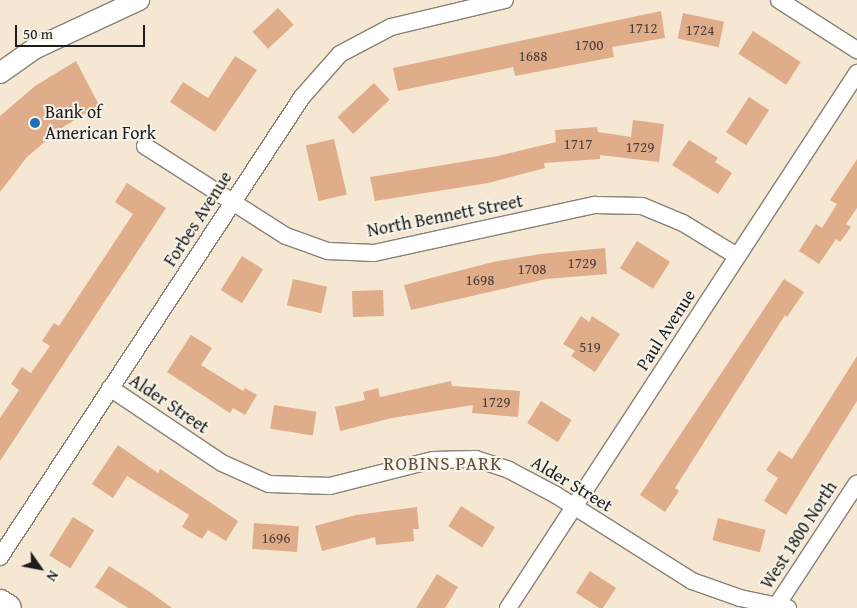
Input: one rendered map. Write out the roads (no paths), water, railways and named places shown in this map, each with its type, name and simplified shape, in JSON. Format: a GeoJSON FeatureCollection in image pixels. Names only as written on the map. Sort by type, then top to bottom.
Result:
{"type":"FeatureCollection","features":[{"type":"Feature","properties":{"kind":"main road"},"geometry":{"type":"LineString","coordinates":[[0,603],[8,608]]}},
{"type":"Feature","properties":{"kind":"street"},"geometry":{"type":"LineString","coordinates":[[0,73],[34,49],[139,0]]}},
{"type":"Feature","properties":{"kind":"street","name":"Forbes Avenue"},"geometry":{"type":"LineString","coordinates":[[0,557],[302,97],[340,54],[391,27],[505,0]]}},
{"type":"Feature","properties":{"kind":"street"},"geometry":{"type":"LineString","coordinates":[[779,0],[857,50]]}},
{"type":"Feature","properties":{"kind":"street","name":"Paul Avenue"},"geometry":{"type":"LineString","coordinates":[[508,608],[857,73]]}},
{"type":"Feature","properties":{"kind":"street","name":"North Bennett Street"},"geometry":{"type":"LineString","coordinates":[[146,146],[286,236],[328,251],[374,253],[595,205],[642,206],[683,223],[737,256]]}},
{"type":"Feature","properties":{"kind":"street","name":"Alder Street"},"geometry":{"type":"LineString","coordinates":[[110,388],[222,463],[269,484],[330,486],[433,460],[476,459],[509,470],[575,508],[692,582],[740,598],[780,607]]}},
{"type":"Feature","properties":{"kind":"street","name":"West 1800 North"},"geometry":{"type":"LineString","coordinates":[[780,607],[857,483]]}},
{"type":"Feature","properties":{"kind":"place","name":"Bank of American Fork"},"geometry":{"type":"Point","coordinates":[35,123]}},
{"type":"Feature","properties":{"kind":"district","name":"ROBINS PARK"},"geometry":{"type":"Point","coordinates":[443,464]}}]}
